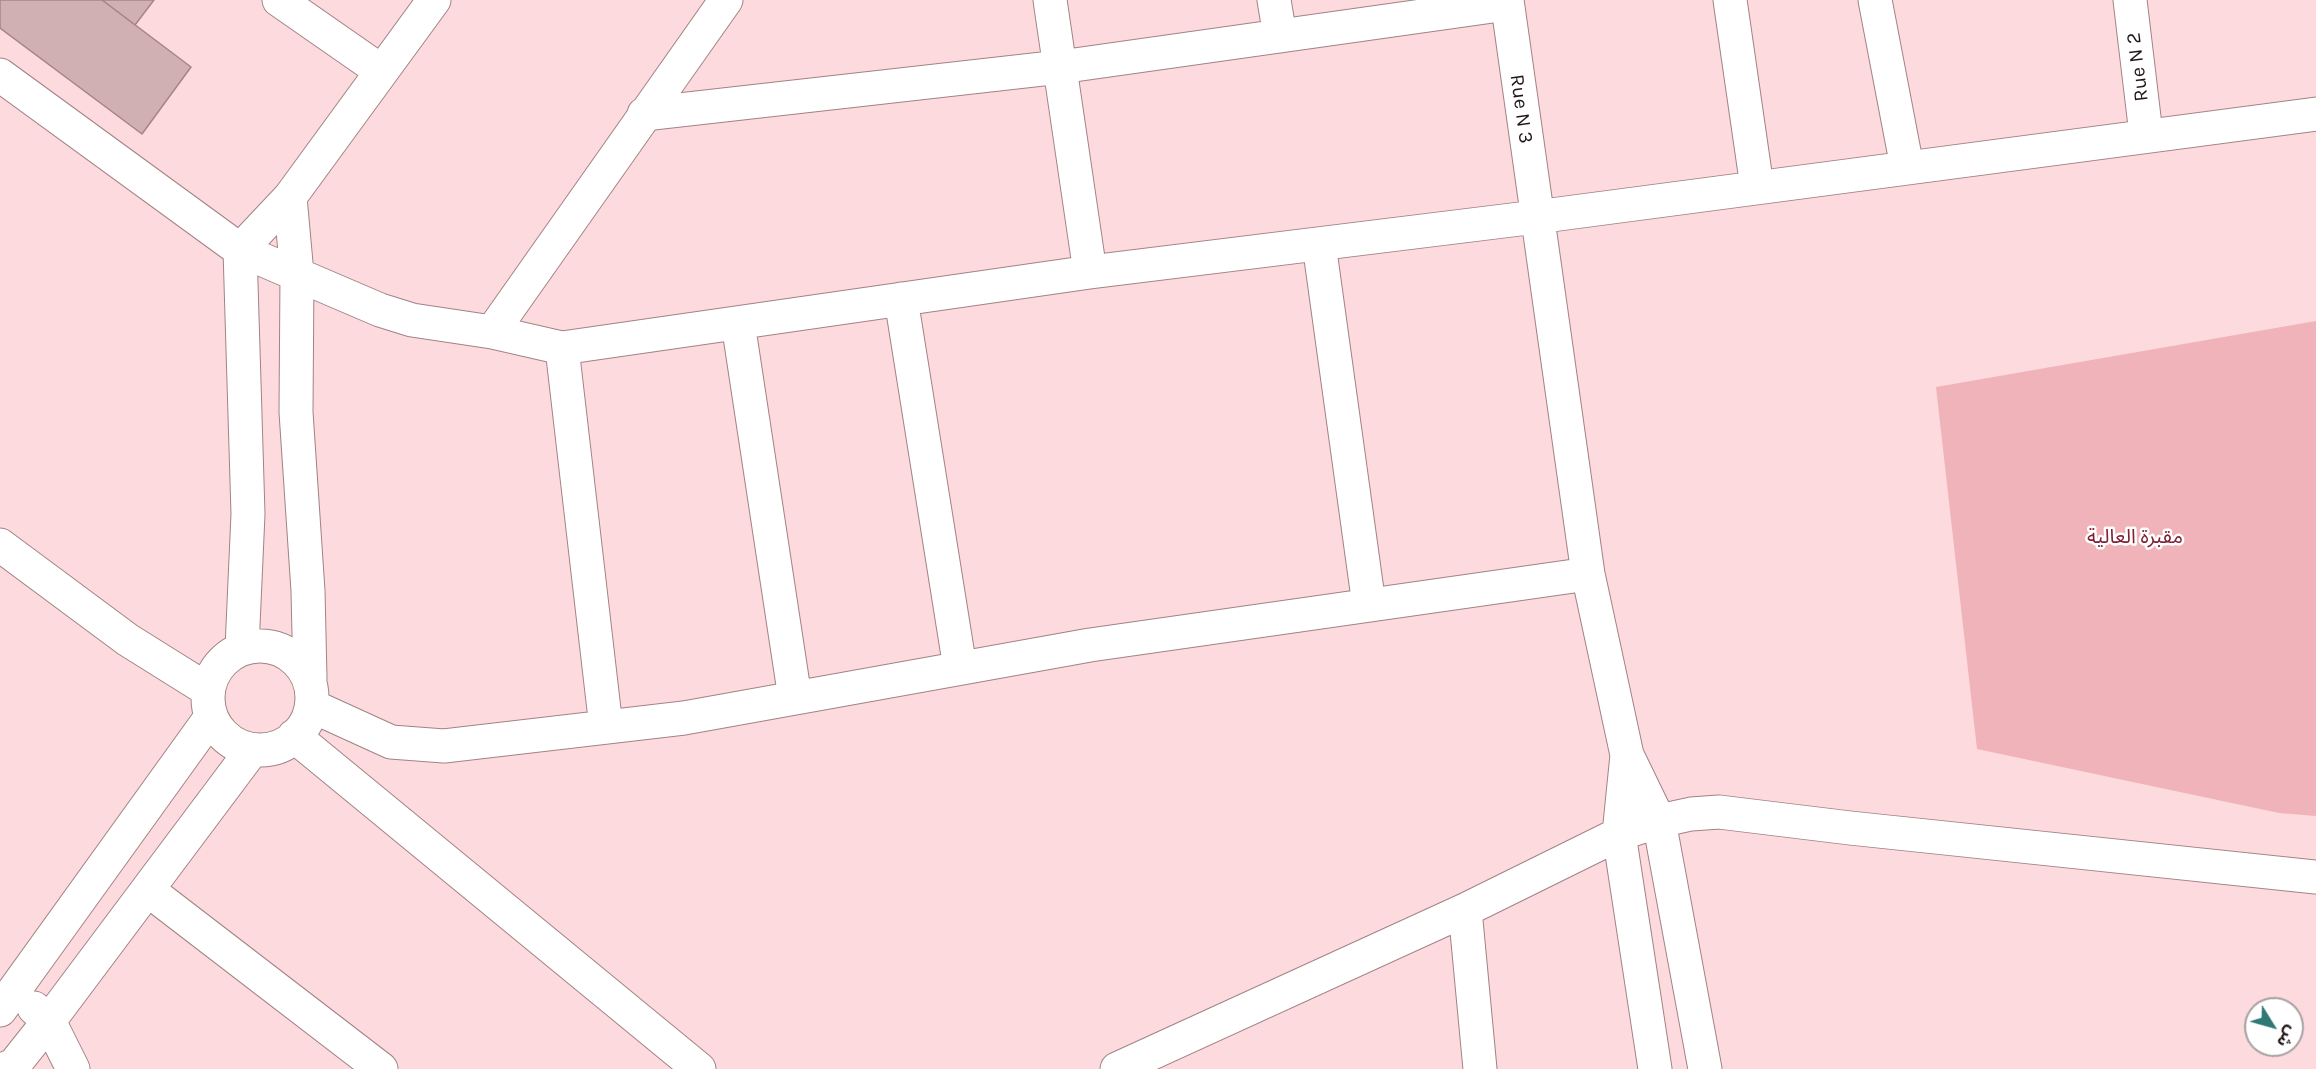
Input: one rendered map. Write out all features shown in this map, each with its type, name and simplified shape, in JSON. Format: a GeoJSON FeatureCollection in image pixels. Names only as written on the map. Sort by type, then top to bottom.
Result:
{"type":"FeatureCollection","features":[{"type":"Feature","properties":{"kind":"street"},"geometry":{"type":"LineString","coordinates":[[279,0],[381,71]]}},
{"type":"Feature","properties":{"kind":"street"},"geometry":{"type":"LineString","coordinates":[[242,648],[248,514],[240,250],[290,197],[434,0]]}},
{"type":"Feature","properties":{"kind":"street"},"geometry":{"type":"LineString","coordinates":[[492,332],[726,0]]}},
{"type":"Feature","properties":{"kind":"street"},"geometry":{"type":"LineString","coordinates":[[1050,0],[1090,272]]}},
{"type":"Feature","properties":{"kind":"street"},"geometry":{"type":"LineString","coordinates":[[1274,0],[1280,36]]}},
{"type":"Feature","properties":{"kind":"street"},"geometry":{"type":"LineString","coordinates":[[1731,0],[1757,187]]}},
{"type":"Feature","properties":{"kind":"street"},"geometry":{"type":"LineString","coordinates":[[1875,0],[1907,167]]}},
{"type":"Feature","properties":{"kind":"street","name":"Rue N 2"},"geometry":{"type":"LineString","coordinates":[[2130,0],[2146,134]]}},
{"type":"Feature","properties":{"kind":"street"},"geometry":{"type":"LineString","coordinates":[[644,114],[1060,67],[1507,2]]}},
{"type":"Feature","properties":{"kind":"street","name":"Rue N 3"},"geometry":{"type":"LineString","coordinates":[[1507,2],[1588,574],[1627,755]]}},
{"type":"Feature","properties":{"kind":"street"},"geometry":{"type":"LineString","coordinates":[[0,75],[240,250],[380,310],[412,320],[492,332],[562,348],[1090,272],[1536,217],[2146,134],[2316,114]]}},
{"type":"Feature","properties":{"kind":"street"},"geometry":{"type":"LineString","coordinates":[[0,545],[129,640],[209,703],[227,739],[252,750],[280,747],[302,731],[311,692],[308,591],[296,412],[297,274],[290,197]]}},
{"type":"Feature","properties":{"kind":"street"},"geometry":{"type":"LineString","coordinates":[[1318,244],[1369,605]]}},
{"type":"Feature","properties":{"kind":"street"},"geometry":{"type":"LineString","coordinates":[[901,299],[960,668]]}},
{"type":"Feature","properties":{"kind":"street"},"geometry":{"type":"LineString","coordinates":[[738,323],[795,698]]}},
{"type":"Feature","properties":{"kind":"street"},"geometry":{"type":"LineString","coordinates":[[562,348],[606,727]]}},
{"type":"Feature","properties":{"kind":"street"},"geometry":{"type":"LineString","coordinates":[[73,1069],[49,1021],[8,1000],[209,703],[219,664],[242,648],[268,645],[294,657],[311,692],[391,742],[444,746],[684,718],[1090,645],[1588,574]]}},
{"type":"Feature","properties":{"kind":"street"},"geometry":{"type":"LineString","coordinates":[[294,736],[699,1069]]}},
{"type":"Feature","properties":{"kind":"street"},"geometry":{"type":"LineString","coordinates":[[8,1064],[49,1021],[252,750]]}},
{"type":"Feature","properties":{"kind":"street"},"geometry":{"type":"LineString","coordinates":[[1627,755],[1659,820],[1705,1069]]}},
{"type":"Feature","properties":{"kind":"street"},"geometry":{"type":"LineString","coordinates":[[1627,755],[1619,834],[1655,1069]]}},
{"type":"Feature","properties":{"kind":"street"},"geometry":{"type":"LineString","coordinates":[[1117,1069],[1465,910],[1619,834],[1659,820],[1719,812],[1862,830],[2316,877]]}},
{"type":"Feature","properties":{"kind":"street"},"geometry":{"type":"LineString","coordinates":[[148,890],[381,1069]]}},
{"type":"Feature","properties":{"kind":"street"},"geometry":{"type":"LineString","coordinates":[[1465,910],[1480,1069]]}},
{"type":"Feature","properties":{"kind":"green space","name":"مقبرة العالية"},"geometry":{"type":"Polygon","coordinates":[[[2316,321],[2316,816],[2279,813],[1977,749],[1936,387],[2316,321]]]}},
{"type":"Feature","properties":{"kind":"building"},"geometry":{"type":"Polygon","coordinates":[[[0,0],[102,0],[191,67],[142,134],[0,28],[0,0]]]}},
{"type":"Feature","properties":{"kind":"building"},"geometry":{"type":"Polygon","coordinates":[[[102,0],[154,0],[135,25],[102,0]]]}}]}
